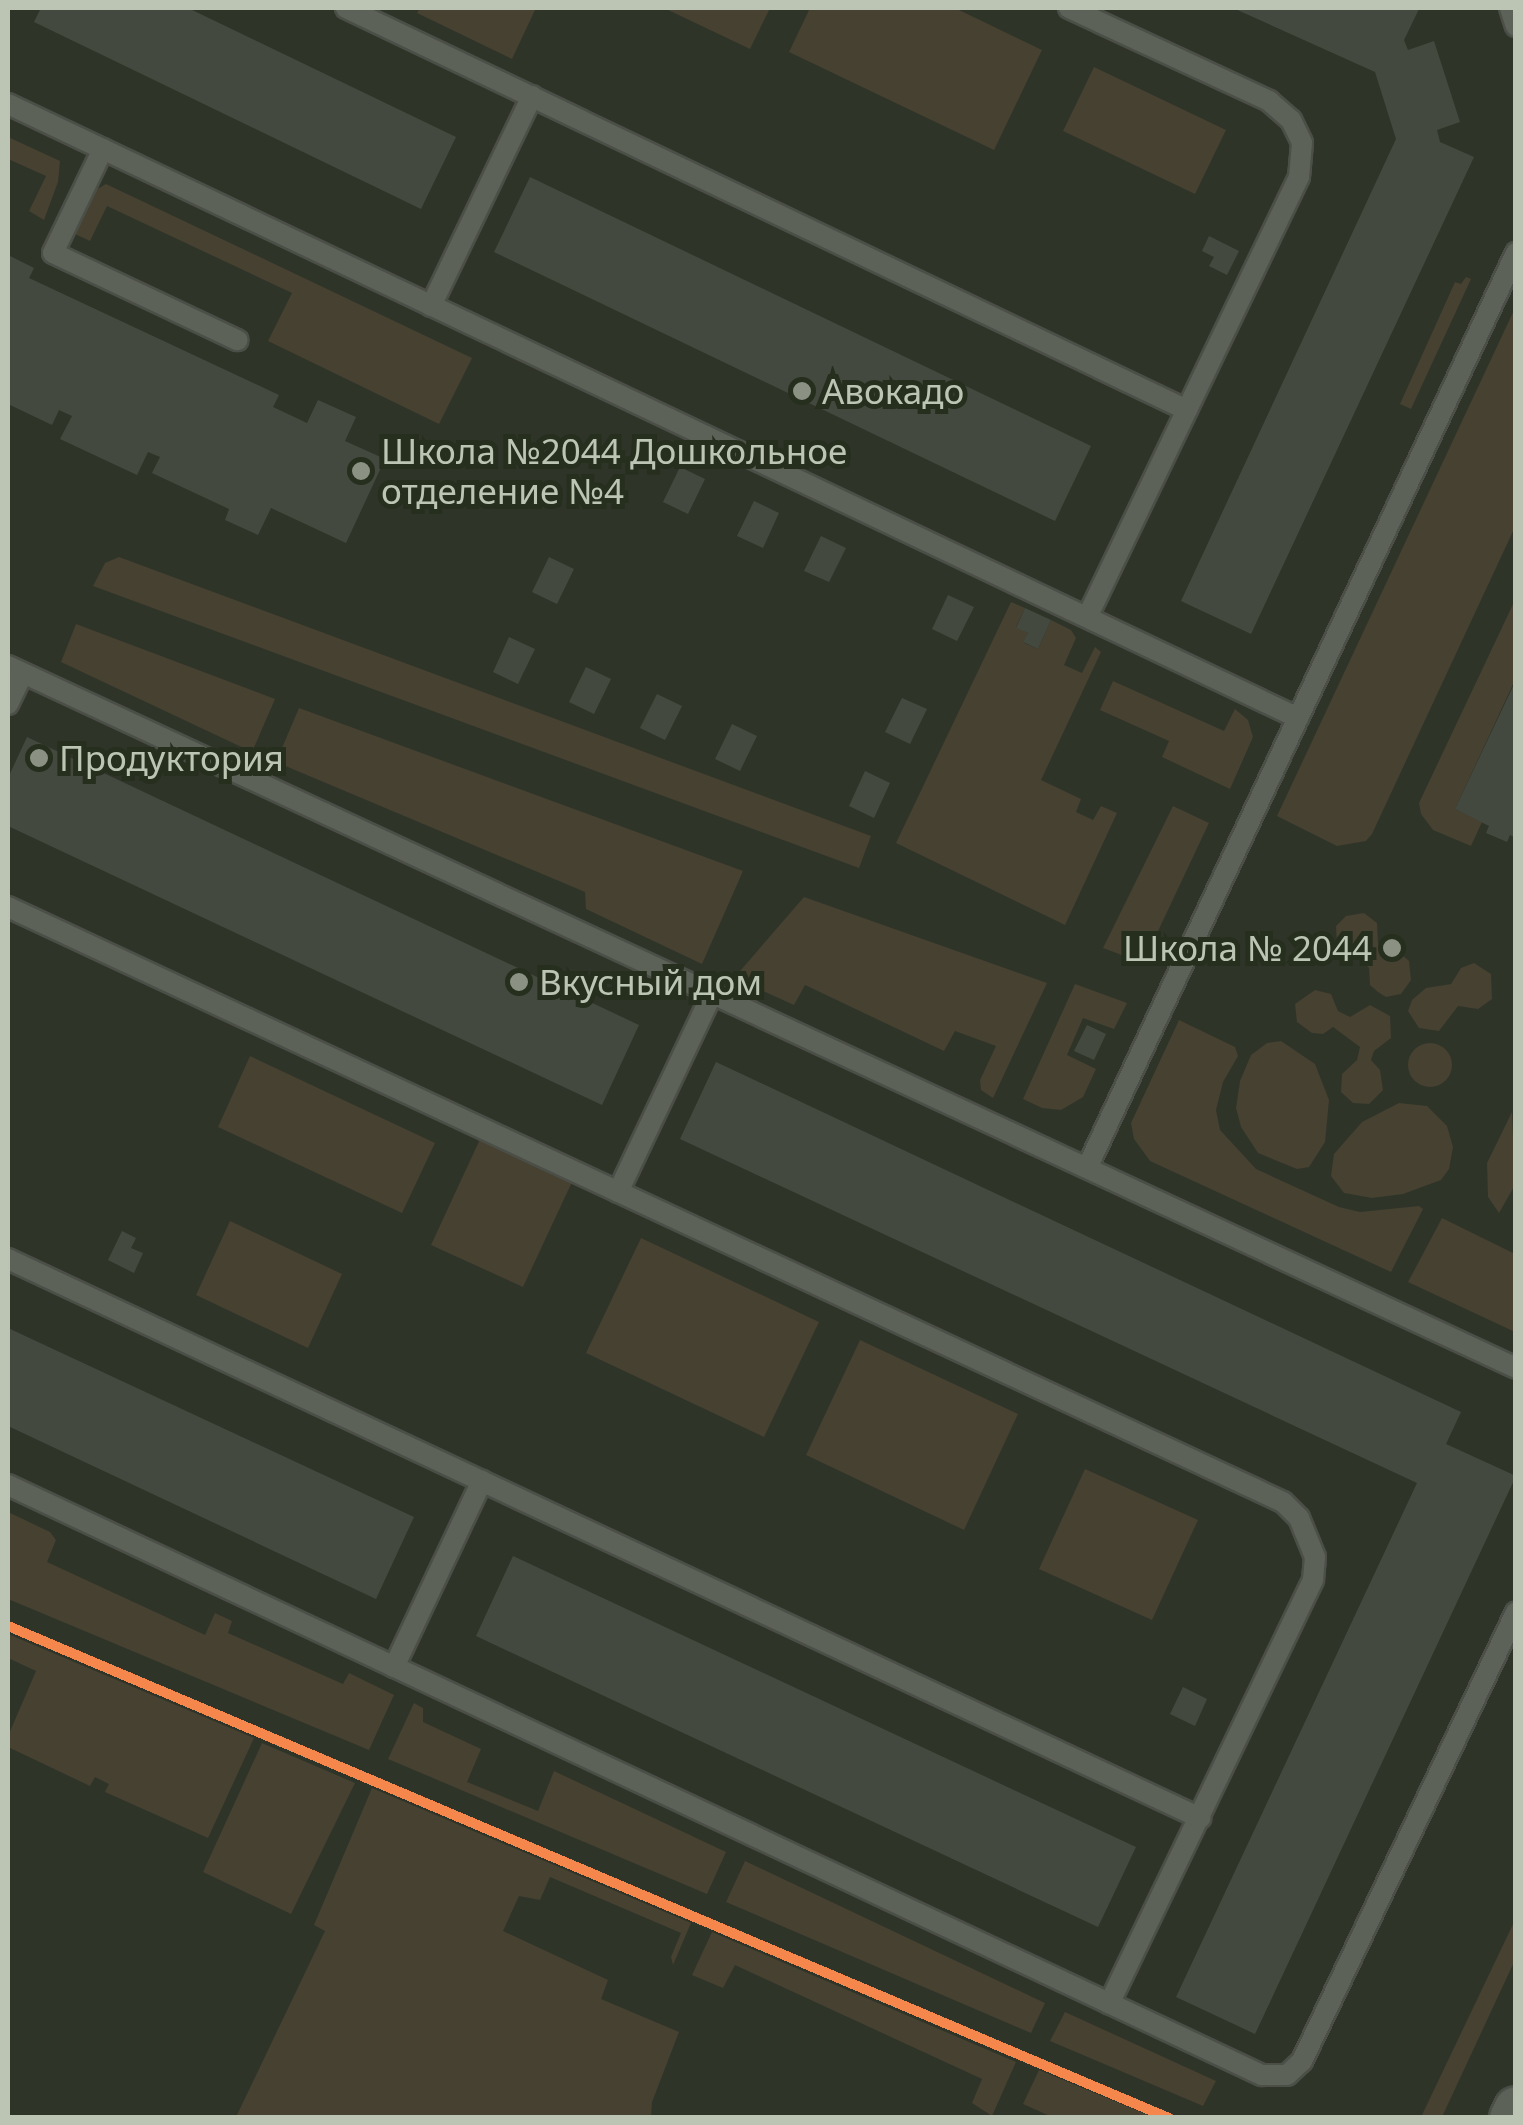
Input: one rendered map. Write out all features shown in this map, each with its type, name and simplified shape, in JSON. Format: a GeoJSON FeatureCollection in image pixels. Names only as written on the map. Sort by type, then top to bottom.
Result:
{"type":"FeatureCollection","features":[{"type":"Feature","properties":{"kind":"street"},"geometry":{"type":"LineString","coordinates":[[1511,2118],[1516,2108]]}},
{"type":"Feature","properties":{"kind":"lane"},"geometry":{"type":"LineString","coordinates":[[346,8],[1187,410]]}},
{"type":"Feature","properties":{"kind":"lane"},"geometry":{"type":"LineString","coordinates":[[1071,8],[1269,102],[1291,120],[1302,142],[1298,177],[1087,617]]}},
{"type":"Feature","properties":{"kind":"lane"},"geometry":{"type":"LineString","coordinates":[[1510,8],[1516,26]]}},
{"type":"Feature","properties":{"kind":"lane"},"geometry":{"type":"LineString","coordinates":[[431,306],[532,96]]}},
{"type":"Feature","properties":{"kind":"lane"},"geometry":{"type":"LineString","coordinates":[[8,104],[1298,718]]}},
{"type":"Feature","properties":{"kind":"lane"},"geometry":{"type":"LineString","coordinates":[[102,149],[53,253],[237,340]]}},
{"type":"Feature","properties":{"kind":"lane"},"geometry":{"type":"LineString","coordinates":[[1087,1168],[1516,254]]}},
{"type":"Feature","properties":{"kind":"lane"},"geometry":{"type":"LineString","coordinates":[[8,704],[15,669],[1516,1368]]}},
{"type":"Feature","properties":{"kind":"lane"},"geometry":{"type":"LineString","coordinates":[[8,907],[1270,1496],[1299,1518],[1315,1556],[1313,1580],[1108,2002]]}},
{"type":"Feature","properties":{"kind":"lane"},"geometry":{"type":"LineString","coordinates":[[618,1192],[712,994]]}},
{"type":"Feature","properties":{"kind":"lane"},"geometry":{"type":"LineString","coordinates":[[8,1259],[1200,1818]]}},
{"type":"Feature","properties":{"kind":"lane"},"geometry":{"type":"LineString","coordinates":[[394,1667],[482,1481]]}},
{"type":"Feature","properties":{"kind":"lane"},"geometry":{"type":"LineString","coordinates":[[8,1484],[1262,2075],[1288,2075],[1302,2061],[1516,1612]]}},
{"type":"Feature","properties":{"kind":"shaded area"},"geometry":{"type":"Polygon","coordinates":[[[420,8],[536,8],[512,59],[417,13],[420,8]]]}},
{"type":"Feature","properties":{"kind":"shaded area"},"geometry":{"type":"Polygon","coordinates":[[[664,8],[770,8],[750,49],[664,8]]]}},
{"type":"Feature","properties":{"kind":"shaded area"},"geometry":{"type":"Polygon","coordinates":[[[810,8],[955,8],[1042,50],[994,150],[789,52],[810,8]]]}},
{"type":"Feature","properties":{"kind":"shaded area"},"geometry":{"type":"Polygon","coordinates":[[[1094,67],[1226,130],[1195,194],[1063,131],[1094,67]]]}},
{"type":"Feature","properties":{"kind":"shaded area"},"geometry":{"type":"Polygon","coordinates":[[[8,137],[60,161],[58,182],[44,220],[29,211],[46,176],[8,159],[8,137]]]}},
{"type":"Feature","properties":{"kind":"shaded area"},"geometry":{"type":"Polygon","coordinates":[[[106,184],[472,358],[439,424],[268,341],[292,293],[107,206],[90,241],[75,234],[97,189],[106,184]]]}},
{"type":"Feature","properties":{"kind":"shaded area"},"geometry":{"type":"Polygon","coordinates":[[[1466,277],[1471,279],[1411,409],[1400,404],[1455,282],[1461,284],[1466,277]]]}},
{"type":"Feature","properties":{"kind":"shaded area"},"geometry":{"type":"Polygon","coordinates":[[[1515,308],[1515,527],[1372,834],[1366,841],[1337,846],[1277,816],[1515,308]]]}},
{"type":"Feature","properties":{"kind":"shaded area"},"geometry":{"type":"Polygon","coordinates":[[[119,557],[871,836],[859,868],[93,586],[105,563],[119,557]]]}},
{"type":"Feature","properties":{"kind":"shaded area"},"geometry":{"type":"Polygon","coordinates":[[[1515,600],[1515,680],[1455,809],[1482,822],[1471,846],[1433,830],[1421,814],[1419,803],[1515,600]]]}},
{"type":"Feature","properties":{"kind":"shaded area"},"geometry":{"type":"Polygon","coordinates":[[[1011,602],[1025,608],[1016,627],[1028,633],[1024,643],[1038,649],[1051,620],[1071,630],[1076,638],[1064,665],[1082,673],[1095,647],[1101,652],[1041,780],[1081,799],[1076,812],[1093,820],[1101,806],[1117,813],[1065,925],[896,843],[1011,602]]]}},
{"type":"Feature","properties":{"kind":"shaded area"},"geometry":{"type":"Polygon","coordinates":[[[76,624],[275,699],[252,752],[61,662],[76,624]]]}},
{"type":"Feature","properties":{"kind":"shaded area"},"geometry":{"type":"Polygon","coordinates":[[[1113,681],[1224,731],[1235,709],[1248,720],[1253,737],[1230,789],[1162,757],[1169,741],[1100,710],[1113,681]]]}},
{"type":"Feature","properties":{"kind":"shaded area"},"geometry":{"type":"Polygon","coordinates":[[[299,708],[743,871],[702,964],[586,909],[585,892],[276,762],[299,708]]]}},
{"type":"Feature","properties":{"kind":"shaded area"},"geometry":{"type":"Polygon","coordinates":[[[1173,806],[1209,823],[1143,963],[1103,948],[1173,806]]]}},
{"type":"Feature","properties":{"kind":"shaded area"},"geometry":{"type":"Polygon","coordinates":[[[804,897],[1047,983],[993,1098],[981,1090],[980,1080],[996,1046],[955,1031],[944,1051],[805,985],[794,1005],[734,978],[804,897]]]}},
{"type":"Feature","properties":{"kind":"shaded area"},"geometry":{"type":"Polygon","coordinates":[[[1364,913],[1377,923],[1378,943],[1387,953],[1401,954],[1409,961],[1411,980],[1401,994],[1386,997],[1378,992],[1370,985],[1369,968],[1360,957],[1337,946],[1336,926],[1346,916],[1364,913]]]}},
{"type":"Feature","properties":{"kind":"shaded area"},"geometry":{"type":"Polygon","coordinates":[[[1474,963],[1491,974],[1492,999],[1478,1009],[1458,1006],[1439,1031],[1419,1028],[1408,1011],[1412,1000],[1426,988],[1451,984],[1461,968],[1474,963]]]}},
{"type":"Feature","properties":{"kind":"shaded area"},"geometry":{"type":"Polygon","coordinates":[[[1075,984],[1127,1003],[1114,1029],[1083,1018],[1067,1055],[1096,1069],[1083,1097],[1061,1110],[1042,1108],[1023,1099],[1075,984]]]}},
{"type":"Feature","properties":{"kind":"shaded area"},"geometry":{"type":"Polygon","coordinates":[[[1315,990],[1331,994],[1338,1011],[1350,1017],[1370,1005],[1390,1016],[1391,1038],[1374,1051],[1371,1060],[1380,1070],[1383,1090],[1369,1104],[1353,1103],[1341,1092],[1342,1074],[1357,1060],[1360,1047],[1333,1027],[1323,1034],[1312,1033],[1297,1022],[1295,1004],[1315,990]]]}},
{"type":"Feature","properties":{"kind":"shaded area"},"geometry":{"type":"Polygon","coordinates":[[[1179,1020],[1235,1047],[1238,1056],[1223,1082],[1216,1110],[1220,1130],[1256,1169],[1339,1207],[1360,1212],[1419,1206],[1423,1209],[1391,1272],[1150,1161],[1134,1139],[1131,1123],[1179,1020]]]}},
{"type":"Feature","properties":{"kind":"shaded area"},"geometry":{"type":"Polygon","coordinates":[[[1281,1041],[1315,1064],[1329,1100],[1325,1142],[1309,1167],[1297,1169],[1258,1153],[1241,1127],[1236,1108],[1240,1081],[1251,1055],[1267,1043],[1281,1041]]]}},
{"type":"Feature","properties":{"kind":"shaded area"},"geometry":{"type":"Polygon","coordinates":[[[1430,1043],[1446,1049],[1452,1065],[1446,1081],[1430,1087],[1414,1081],[1408,1065],[1414,1049],[1430,1043]]]}},
{"type":"Feature","properties":{"kind":"shaded area"},"geometry":{"type":"Polygon","coordinates":[[[250,1056],[435,1143],[402,1213],[218,1127],[250,1056]]]}},
{"type":"Feature","properties":{"kind":"shaded area"},"geometry":{"type":"Polygon","coordinates":[[[1399,1103],[1427,1106],[1447,1126],[1453,1147],[1449,1169],[1441,1180],[1403,1194],[1372,1198],[1344,1193],[1331,1176],[1334,1154],[1362,1122],[1399,1103]]]}},
{"type":"Feature","properties":{"kind":"shaded area"},"geometry":{"type":"Polygon","coordinates":[[[1512,1112],[1515,1185],[1499,1213],[1488,1197],[1487,1163],[1512,1112]]]}},
{"type":"Feature","properties":{"kind":"shaded area"},"geometry":{"type":"Polygon","coordinates":[[[481,1137],[573,1180],[523,1287],[431,1245],[481,1137]]]}},
{"type":"Feature","properties":{"kind":"shaded area"},"geometry":{"type":"Polygon","coordinates":[[[1442,1218],[1515,1254],[1515,1332],[1408,1282],[1442,1218]]]}},
{"type":"Feature","properties":{"kind":"shaded area"},"geometry":{"type":"Polygon","coordinates":[[[230,1221],[342,1274],[308,1348],[196,1295],[230,1221]]]}},
{"type":"Feature","properties":{"kind":"shaded area"},"geometry":{"type":"Polygon","coordinates":[[[641,1238],[819,1322],[764,1437],[586,1353],[641,1238]]]}},
{"type":"Feature","properties":{"kind":"shaded area"},"geometry":{"type":"Polygon","coordinates":[[[860,1340],[1018,1414],[964,1530],[806,1455],[860,1340]]]}},
{"type":"Feature","properties":{"kind":"shaded area"},"geometry":{"type":"Polygon","coordinates":[[[1085,1469],[1198,1520],[1152,1620],[1039,1569],[1085,1469]]]}},
{"type":"Feature","properties":{"kind":"shaded area"},"geometry":{"type":"Polygon","coordinates":[[[8,1512],[50,1532],[56,1540],[47,1562],[205,1635],[215,1613],[232,1621],[228,1633],[343,1684],[349,1673],[394,1695],[369,1750],[8,1599],[8,1512]]]}},
{"type":"Feature","properties":{"kind":"shaded area"},"geometry":{"type":"Polygon","coordinates":[[[8,1634],[254,1738],[208,1838],[105,1792],[109,1784],[95,1777],[90,1786],[8,1747],[8,1736],[36,1671],[8,1658],[8,1634]]]}},
{"type":"Feature","properties":{"kind":"shaded area"},"geometry":{"type":"Polygon","coordinates":[[[414,1703],[423,1708],[423,1722],[481,1749],[467,1782],[538,1811],[554,1771],[726,1852],[707,1894],[388,1759],[414,1703]]]}},
{"type":"Feature","properties":{"kind":"shaded area"},"geometry":{"type":"Polygon","coordinates":[[[262,1743],[355,1783],[291,1914],[203,1872],[262,1743]]]}},
{"type":"Feature","properties":{"kind":"shaded area"},"geometry":{"type":"Polygon","coordinates":[[[372,1788],[691,1923],[673,1965],[671,1957],[681,1933],[550,1877],[540,1900],[519,1896],[503,1931],[608,1980],[601,1999],[679,2032],[652,2102],[651,2117],[236,2117],[325,1931],[314,1925],[372,1788]]]}},
{"type":"Feature","properties":{"kind":"shaded area"},"geometry":{"type":"Polygon","coordinates":[[[745,1861],[1045,2003],[1031,2033],[726,1902],[745,1861]]]}},
{"type":"Feature","properties":{"kind":"shaded area"},"geometry":{"type":"Polygon","coordinates":[[[1515,1920],[1515,1960],[1442,2117],[1421,2117],[1515,1920]]]}},
{"type":"Feature","properties":{"kind":"shaded area"},"geometry":{"type":"Polygon","coordinates":[[[712,1932],[1016,2062],[992,2116],[972,2103],[982,2079],[735,1965],[723,1988],[692,1975],[712,1932]]]}},
{"type":"Feature","properties":{"kind":"shaded area"},"geometry":{"type":"Polygon","coordinates":[[[1065,2012],[1216,2081],[1203,2106],[1050,2041],[1065,2012]]]}},
{"type":"Feature","properties":{"kind":"shaded area"},"geometry":{"type":"Polygon","coordinates":[[[1039,2070],[1153,2117],[1052,2117],[1023,2104],[1039,2070]]]}},
{"type":"Feature","properties":{"kind":"building"},"geometry":{"type":"Polygon","coordinates":[[[41,8],[188,8],[456,137],[421,209],[34,22],[41,8]]]}},
{"type":"Feature","properties":{"kind":"building"},"geometry":{"type":"Polygon","coordinates":[[[1233,8],[1419,9],[1404,40],[1408,50],[1434,41],[1460,122],[1437,130],[1440,142],[1474,157],[1251,634],[1181,601],[1396,139],[1375,72],[1233,8]]]}},
{"type":"Feature","properties":{"kind":"building"},"geometry":{"type":"Polygon","coordinates":[[[530,177],[1091,446],[1055,521],[494,252],[530,177]]]}},
{"type":"Feature","properties":{"kind":"building"},"geometry":{"type":"Polygon","coordinates":[[[1209,236],[1239,251],[1227,275],[1209,266],[1214,257],[1202,251],[1209,236]]]}},
{"type":"Feature","properties":{"kind":"building"},"geometry":{"type":"Polygon","coordinates":[[[8,255],[34,268],[29,278],[279,395],[273,407],[307,423],[318,400],[356,417],[345,441],[385,459],[346,543],[271,508],[258,535],[225,520],[229,509],[152,473],[160,457],[148,452],[137,475],[60,439],[72,416],[59,410],[52,425],[8,404],[8,255]]]}},
{"type":"Feature","properties":{"kind":"building"},"geometry":{"type":"Polygon","coordinates":[[[680,467],[705,479],[688,514],[663,502],[680,467]]]}},
{"type":"Feature","properties":{"kind":"building"},"geometry":{"type":"Polygon","coordinates":[[[754,501],[779,513],[763,548],[737,536],[754,501]]]}},
{"type":"Feature","properties":{"kind":"building"},"geometry":{"type":"Polygon","coordinates":[[[821,536],[846,548],[829,582],[804,571],[821,536]]]}},
{"type":"Feature","properties":{"kind":"building"},"geometry":{"type":"Polygon","coordinates":[[[549,557],[574,569],[557,604],[532,592],[549,557]]]}},
{"type":"Feature","properties":{"kind":"building"},"geometry":{"type":"Polygon","coordinates":[[[948,595],[974,607],[957,641],[932,629],[948,595]]]}},
{"type":"Feature","properties":{"kind":"building"},"geometry":{"type":"Polygon","coordinates":[[[1025,608],[1051,620],[1038,649],[1023,642],[1028,633],[1016,628],[1025,608]]]}},
{"type":"Feature","properties":{"kind":"building"},"geometry":{"type":"Polygon","coordinates":[[[509,637],[535,649],[518,684],[493,672],[509,637]]]}},
{"type":"Feature","properties":{"kind":"building"},"geometry":{"type":"Polygon","coordinates":[[[586,667],[611,679],[594,714],[569,702],[586,667]]]}},
{"type":"Feature","properties":{"kind":"building"},"geometry":{"type":"Polygon","coordinates":[[[1516,680],[1516,838],[1510,835],[1507,842],[1486,833],[1489,826],[1455,809],[1516,680]]]}},
{"type":"Feature","properties":{"kind":"building"},"geometry":{"type":"Polygon","coordinates":[[[657,694],[682,706],[665,740],[640,728],[657,694]]]}},
{"type":"Feature","properties":{"kind":"building"},"geometry":{"type":"Polygon","coordinates":[[[902,698],[927,709],[910,744],[885,732],[902,698]]]}},
{"type":"Feature","properties":{"kind":"building"},"geometry":{"type":"Polygon","coordinates":[[[732,724],[757,736],[740,771],[715,759],[732,724]]]}},
{"type":"Feature","properties":{"kind":"building"},"geometry":{"type":"Polygon","coordinates":[[[27,737],[639,1025],[602,1105],[8,826],[8,778],[27,737]]]}},
{"type":"Feature","properties":{"kind":"building"},"geometry":{"type":"Polygon","coordinates":[[[865,771],[890,783],[874,818],[849,806],[865,771]]]}},
{"type":"Feature","properties":{"kind":"building"},"geometry":{"type":"Polygon","coordinates":[[[1087,1025],[1106,1034],[1094,1060],[1074,1051],[1087,1025]]]}},
{"type":"Feature","properties":{"kind":"building"},"geometry":{"type":"Polygon","coordinates":[[[716,1062],[1461,1412],[1446,1444],[1516,1476],[1255,2034],[1176,1997],[1417,1483],[680,1139],[716,1062]]]}},
{"type":"Feature","properties":{"kind":"building"},"geometry":{"type":"Polygon","coordinates":[[[122,1231],[136,1238],[131,1248],[143,1253],[134,1273],[108,1260],[122,1231]]]}},
{"type":"Feature","properties":{"kind":"building"},"geometry":{"type":"Polygon","coordinates":[[[8,1328],[414,1517],[376,1599],[8,1426],[8,1328]]]}},
{"type":"Feature","properties":{"kind":"building"},"geometry":{"type":"Polygon","coordinates":[[[513,1556],[1136,1847],[1098,1927],[476,1636],[513,1556]]]}},
{"type":"Feature","properties":{"kind":"building"},"geometry":{"type":"Polygon","coordinates":[[[1183,1687],[1207,1699],[1195,1726],[1170,1714],[1183,1687]]]}},
{"type":"Feature","properties":{"kind":"cycle path"},"geometry":{"type":"LineString","coordinates":[[8,1626],[1169,2118]]}},
{"type":"Feature","properties":{"kind":"place","name":"Авокадо"},"geometry":{"type":"Point","coordinates":[802,391]}},
{"type":"Feature","properties":{"kind":"place","name":"Школа №2044 Дошкольное отделение №4"},"geometry":{"type":"Point","coordinates":[361,471]}},
{"type":"Feature","properties":{"kind":"place","name":"Продуктория"},"geometry":{"type":"Point","coordinates":[39,758]}},
{"type":"Feature","properties":{"kind":"place","name":"Школа № 2044"},"geometry":{"type":"Point","coordinates":[1392,948]}},
{"type":"Feature","properties":{"kind":"place","name":"Вкусный дом"},"geometry":{"type":"Point","coordinates":[519,982]}}]}
